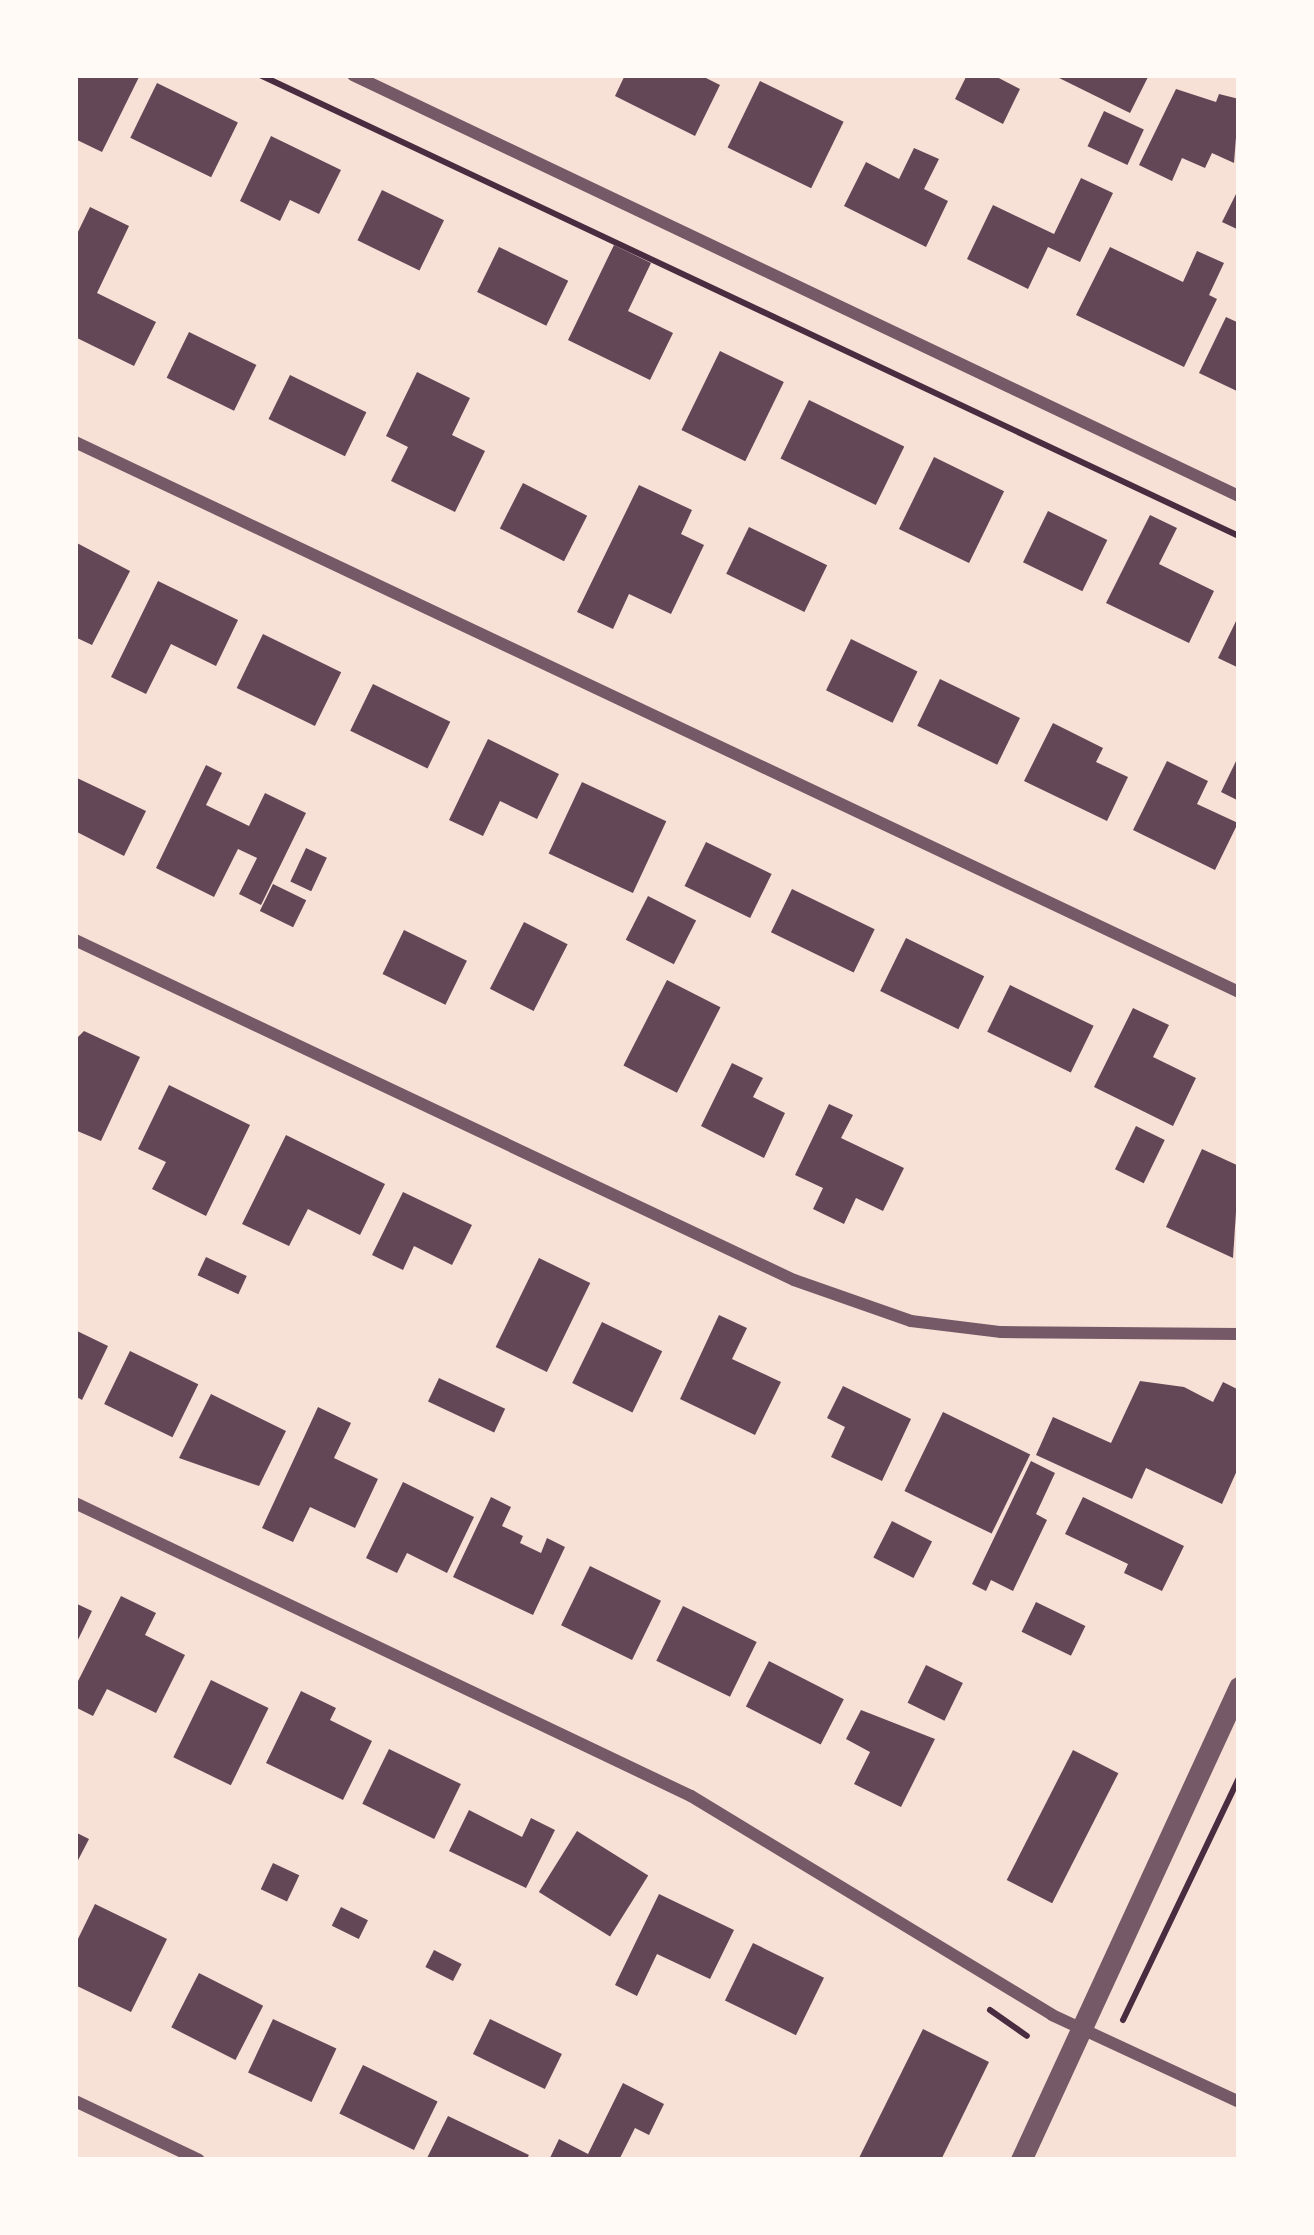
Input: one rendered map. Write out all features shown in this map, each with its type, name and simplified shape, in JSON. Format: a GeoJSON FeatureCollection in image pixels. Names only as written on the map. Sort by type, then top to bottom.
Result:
{"type":"FeatureCollection","features":[{"type":"Feature","properties":{"kind":"street"},"geometry":{"type":"LineString","coordinates":[[353,75],[1239,496]]}},
{"type":"Feature","properties":{"kind":"street"},"geometry":{"type":"LineString","coordinates":[[75,442],[1239,992]]}},
{"type":"Feature","properties":{"kind":"street"},"geometry":{"type":"LineString","coordinates":[[75,940],[794,1280],[911,1322],[1001,1332],[1239,1334]]}},
{"type":"Feature","properties":{"kind":"street"},"geometry":{"type":"LineString","coordinates":[[75,1503],[691,1796],[1082,2028],[1239,2102]]}},
{"type":"Feature","properties":{"kind":"street"},"geometry":{"type":"LineString","coordinates":[[1021,2160],[1239,1687]]}},
{"type":"Feature","properties":{"kind":"street"},"geometry":{"type":"LineString","coordinates":[[75,2101],[200,2160]]}},
{"type":"Feature","properties":{"kind":"path"},"geometry":{"type":"LineString","coordinates":[[260,75],[1239,536]]}},
{"type":"Feature","properties":{"kind":"path"},"geometry":{"type":"LineString","coordinates":[[1121,2023],[1239,1778]]}},
{"type":"Feature","properties":{"kind":"building"},"geometry":{"type":"Polygon","coordinates":[[[75,75],[140,75],[102,152],[75,139],[75,75]]]}},
{"type":"Feature","properties":{"kind":"building"},"geometry":{"type":"Polygon","coordinates":[[[625,75],[700,75],[720,85],[695,136],[615,96],[625,75]]]}},
{"type":"Feature","properties":{"kind":"building"},"geometry":{"type":"Polygon","coordinates":[[[967,75],[993,75],[1020,89],[1003,124],[955,99],[967,75]]]}},
{"type":"Feature","properties":{"kind":"building"},"geometry":{"type":"Polygon","coordinates":[[[1053,75],[1149,75],[1130,113],[1053,75]]]}},
{"type":"Feature","properties":{"kind":"building"},"geometry":{"type":"Polygon","coordinates":[[[760,81],[844,122],[811,188],[728,148],[760,81]]]}},
{"type":"Feature","properties":{"kind":"building"},"geometry":{"type":"Polygon","coordinates":[[[157,83],[238,122],[211,177],[130,138],[157,83]]]}},
{"type":"Feature","properties":{"kind":"building"},"geometry":{"type":"Polygon","coordinates":[[[1176,89],[1216,102],[1219,94],[1239,99],[1234,163],[1212,153],[1205,168],[1182,158],[1172,181],[1139,165],[1176,89]]]}},
{"type":"Feature","properties":{"kind":"building"},"geometry":{"type":"Polygon","coordinates":[[[1104,111],[1144,130],[1127,165],[1088,146],[1104,111]]]}},
{"type":"Feature","properties":{"kind":"building"},"geometry":{"type":"Polygon","coordinates":[[[271,136],[341,170],[319,214],[290,200],[280,221],[240,201],[271,136]]]}},
{"type":"Feature","properties":{"kind":"building"},"geometry":{"type":"Polygon","coordinates":[[[914,148],[939,159],[924,189],[948,201],[926,247],[844,206],[866,162],[899,179],[914,148]]]}},
{"type":"Feature","properties":{"kind":"building"},"geometry":{"type":"Polygon","coordinates":[[[1081,178],[1113,193],[1080,262],[1048,247],[1028,289],[967,259],[993,205],[1054,234],[1081,178]]]}},
{"type":"Feature","properties":{"kind":"building"},"geometry":{"type":"Polygon","coordinates":[[[1239,188],[1239,230],[1222,222],[1239,188]]]}},
{"type":"Feature","properties":{"kind":"building"},"geometry":{"type":"Polygon","coordinates":[[[382,190],[444,220],[419,271],[357,240],[382,190]]]}},
{"type":"Feature","properties":{"kind":"building"},"geometry":{"type":"Polygon","coordinates":[[[90,207],[129,226],[97,293],[156,322],[134,366],[75,337],[75,238],[90,207]]]}},
{"type":"Feature","properties":{"kind":"building"},"geometry":{"type":"Polygon","coordinates":[[[614,245],[651,263],[628,311],[673,333],[650,380],[568,340],[614,245]]]}},
{"type":"Feature","properties":{"kind":"building"},"geometry":{"type":"Polygon","coordinates":[[[499,247],[568,281],[546,326],[477,292],[499,247]]]}},
{"type":"Feature","properties":{"kind":"building"},"geometry":{"type":"Polygon","coordinates":[[[1110,247],[1183,282],[1197,251],[1224,263],[1209,295],[1217,299],[1184,367],[1076,315],[1110,247]]]}},
{"type":"Feature","properties":{"kind":"building"},"geometry":{"type":"Polygon","coordinates":[[[1226,317],[1239,323],[1239,392],[1199,373],[1226,317]]]}},
{"type":"Feature","properties":{"kind":"building"},"geometry":{"type":"Polygon","coordinates":[[[189,332],[256,365],[234,411],[167,378],[189,332]]]}},
{"type":"Feature","properties":{"kind":"building"},"geometry":{"type":"Polygon","coordinates":[[[720,351],[784,382],[745,461],[681,430],[720,351]]]}},
{"type":"Feature","properties":{"kind":"building"},"geometry":{"type":"Polygon","coordinates":[[[417,372],[470,398],[452,435],[485,451],[455,512],[391,481],[408,447],[386,436],[417,372]]]}},
{"type":"Feature","properties":{"kind":"building"},"geometry":{"type":"Polygon","coordinates":[[[290,375],[366,412],[345,456],[269,419],[290,375]]]}},
{"type":"Feature","properties":{"kind":"building"},"geometry":{"type":"Polygon","coordinates":[[[809,400],[904,446],[876,505],[781,458],[809,400]]]}},
{"type":"Feature","properties":{"kind":"building"},"geometry":{"type":"Polygon","coordinates":[[[934,457],[1004,491],[969,563],[899,529],[934,457]]]}},
{"type":"Feature","properties":{"kind":"building"},"geometry":{"type":"Polygon","coordinates":[[[523,483],[587,516],[564,561],[500,528],[523,483]]]}},
{"type":"Feature","properties":{"kind":"building"},"geometry":{"type":"Polygon","coordinates":[[[639,485],[692,510],[681,534],[704,545],[671,614],[629,594],[613,629],[577,612],[639,485]]]}},
{"type":"Feature","properties":{"kind":"building"},"geometry":{"type":"Polygon","coordinates":[[[1048,511],[1107,540],[1082,591],[1023,562],[1048,511]]]}},
{"type":"Feature","properties":{"kind":"building"},"geometry":{"type":"Polygon","coordinates":[[[1150,515],[1177,528],[1159,564],[1214,591],[1189,643],[1106,603],[1150,515]]]}},
{"type":"Feature","properties":{"kind":"building"},"geometry":{"type":"Polygon","coordinates":[[[749,527],[827,565],[804,612],[726,574],[749,527]]]}},
{"type":"Feature","properties":{"kind":"building"},"geometry":{"type":"Polygon","coordinates":[[[75,542],[130,571],[92,645],[75,637],[75,542]]]}},
{"type":"Feature","properties":{"kind":"building"},"geometry":{"type":"Polygon","coordinates":[[[158,581],[238,620],[216,666],[171,644],[146,694],[111,677],[158,581]]]}},
{"type":"Feature","properties":{"kind":"building"},"geometry":{"type":"Polygon","coordinates":[[[1239,615],[1239,668],[1218,658],[1239,615]]]}},
{"type":"Feature","properties":{"kind":"building"},"geometry":{"type":"Polygon","coordinates":[[[263,634],[341,672],[315,726],[237,688],[263,634]]]}},
{"type":"Feature","properties":{"kind":"building"},"geometry":{"type":"Polygon","coordinates":[[[851,639],[918,671],[893,723],[826,690],[851,639]]]}},
{"type":"Feature","properties":{"kind":"building"},"geometry":{"type":"Polygon","coordinates":[[[940,679],[1020,718],[997,765],[917,726],[940,679]]]}},
{"type":"Feature","properties":{"kind":"building"},"geometry":{"type":"Polygon","coordinates":[[[373,684],[450,722],[428,768],[350,731],[373,684]]]}},
{"type":"Feature","properties":{"kind":"building"},"geometry":{"type":"Polygon","coordinates":[[[1053,723],[1103,748],[1096,762],[1128,777],[1107,821],[1024,781],[1053,723]]]}},
{"type":"Feature","properties":{"kind":"building"},"geometry":{"type":"Polygon","coordinates":[[[488,739],[559,774],[537,819],[500,801],[483,836],[449,820],[488,739]]]}},
{"type":"Feature","properties":{"kind":"building"},"geometry":{"type":"Polygon","coordinates":[[[1239,755],[1239,801],[1221,792],[1239,755]]]}},
{"type":"Feature","properties":{"kind":"building"},"geometry":{"type":"Polygon","coordinates":[[[1167,761],[1208,781],[1197,804],[1238,823],[1215,870],[1133,830],[1167,761]]]}},
{"type":"Feature","properties":{"kind":"building"},"geometry":{"type":"Polygon","coordinates":[[[206,765],[222,773],[206,805],[249,826],[265,793],[306,813],[261,905],[239,894],[257,858],[238,849],[214,897],[156,868],[206,765]]]}},
{"type":"Feature","properties":{"kind":"building"},"geometry":{"type":"Polygon","coordinates":[[[75,777],[146,811],[124,856],[75,831],[75,777]]]}},
{"type":"Feature","properties":{"kind":"building"},"geometry":{"type":"Polygon","coordinates":[[[582,782],[666,821],[633,893],[549,854],[582,782]]]}},
{"type":"Feature","properties":{"kind":"building"},"geometry":{"type":"Polygon","coordinates":[[[706,842],[772,874],[750,918],[685,886],[706,842]]]}},
{"type":"Feature","properties":{"kind":"building"},"geometry":{"type":"Polygon","coordinates":[[[306,848],[327,858],[311,891],[290,882],[306,848]]]}},
{"type":"Feature","properties":{"kind":"building"},"geometry":{"type":"Polygon","coordinates":[[[273,884],[306,900],[293,927],[260,911],[273,884]]]}},
{"type":"Feature","properties":{"kind":"building"},"geometry":{"type":"Polygon","coordinates":[[[792,889],[875,929],[854,972],[771,932],[792,889]]]}},
{"type":"Feature","properties":{"kind":"building"},"geometry":{"type":"Polygon","coordinates":[[[648,896],[696,921],[674,964],[626,940],[648,896]]]}},
{"type":"Feature","properties":{"kind":"building"},"geometry":{"type":"Polygon","coordinates":[[[524,922],[568,944],[534,1011],[490,989],[524,922]]]}},
{"type":"Feature","properties":{"kind":"building"},"geometry":{"type":"Polygon","coordinates":[[[404,930],[467,961],[445,1005],[383,974],[404,930]]]}},
{"type":"Feature","properties":{"kind":"building"},"geometry":{"type":"Polygon","coordinates":[[[906,938],[984,976],[958,1029],[880,991],[906,938]]]}},
{"type":"Feature","properties":{"kind":"building"},"geometry":{"type":"Polygon","coordinates":[[[667,980],[720,1007],[677,1093],[623,1066],[667,980]]]}},
{"type":"Feature","properties":{"kind":"building"},"geometry":{"type":"Polygon","coordinates":[[[1010,985],[1094,1026],[1071,1073],[987,1032],[1010,985]]]}},
{"type":"Feature","properties":{"kind":"building"},"geometry":{"type":"Polygon","coordinates":[[[1133,1008],[1169,1025],[1153,1057],[1196,1078],[1173,1126],[1094,1087],[1133,1008]]]}},
{"type":"Feature","properties":{"kind":"building"},"geometry":{"type":"Polygon","coordinates":[[[84,1031],[140,1057],[101,1141],[75,1130],[75,1040],[84,1031]]]}},
{"type":"Feature","properties":{"kind":"building"},"geometry":{"type":"Polygon","coordinates":[[[732,1063],[763,1078],[753,1097],[785,1113],[764,1158],[701,1126],[732,1063]]]}},
{"type":"Feature","properties":{"kind":"building"},"geometry":{"type":"Polygon","coordinates":[[[169,1085],[250,1125],[206,1216],[152,1189],[166,1162],[138,1149],[169,1085]]]}},
{"type":"Feature","properties":{"kind":"building"},"geometry":{"type":"Polygon","coordinates":[[[829,1104],[853,1115],[841,1138],[904,1168],[883,1211],[856,1198],[844,1224],[813,1209],[823,1188],[795,1175],[829,1104]]]}},
{"type":"Feature","properties":{"kind":"building"},"geometry":{"type":"Polygon","coordinates":[[[1136,1126],[1165,1140],[1144,1183],[1115,1169],[1136,1126]]]}},
{"type":"Feature","properties":{"kind":"building"},"geometry":{"type":"Polygon","coordinates":[[[286,1135],[385,1184],[360,1235],[308,1209],[289,1246],[242,1224],[286,1135]]]}},
{"type":"Feature","properties":{"kind":"building"},"geometry":{"type":"Polygon","coordinates":[[[1202,1149],[1239,1166],[1233,1258],[1166,1227],[1202,1149]]]}},
{"type":"Feature","properties":{"kind":"building"},"geometry":{"type":"Polygon","coordinates":[[[403,1192],[472,1225],[452,1265],[414,1246],[403,1270],[372,1255],[403,1192]]]}},
{"type":"Feature","properties":{"kind":"building"},"geometry":{"type":"Polygon","coordinates":[[[206,1257],[247,1276],[238,1294],[198,1275],[206,1257]]]}},
{"type":"Feature","properties":{"kind":"building"},"geometry":{"type":"Polygon","coordinates":[[[539,1258],[590,1283],[547,1372],[496,1347],[539,1258]]]}},
{"type":"Feature","properties":{"kind":"building"},"geometry":{"type":"Polygon","coordinates":[[[719,1315],[747,1328],[732,1359],[781,1382],[755,1435],[680,1399],[719,1315]]]}},
{"type":"Feature","properties":{"kind":"building"},"geometry":{"type":"Polygon","coordinates":[[[602,1322],[662,1351],[632,1412],[572,1383],[602,1322]]]}},
{"type":"Feature","properties":{"kind":"building"},"geometry":{"type":"Polygon","coordinates":[[[75,1330],[108,1346],[82,1400],[75,1396],[75,1330]]]}},
{"type":"Feature","properties":{"kind":"building"},"geometry":{"type":"Polygon","coordinates":[[[130,1351],[198,1384],[172,1437],[104,1404],[130,1351]]]}},
{"type":"Feature","properties":{"kind":"building"},"geometry":{"type":"Polygon","coordinates":[[[439,1378],[505,1409],[494,1432],[428,1402],[439,1378]]]}},
{"type":"Feature","properties":{"kind":"building"},"geometry":{"type":"Polygon","coordinates":[[[1140,1381],[1184,1387],[1213,1402],[1223,1382],[1239,1390],[1239,1466],[1222,1504],[1146,1468],[1132,1499],[1036,1455],[1053,1417],[1111,1443],[1140,1381]]]}},
{"type":"Feature","properties":{"kind":"building"},"geometry":{"type":"Polygon","coordinates":[[[843,1386],[911,1419],[882,1481],[831,1457],[845,1427],[827,1418],[843,1386]]]}},
{"type":"Feature","properties":{"kind":"building"},"geometry":{"type":"Polygon","coordinates":[[[211,1394],[286,1431],[259,1486],[179,1458],[211,1394]]]}},
{"type":"Feature","properties":{"kind":"building"},"geometry":{"type":"Polygon","coordinates":[[[318,1407],[351,1423],[334,1458],[378,1479],[355,1528],[310,1507],[293,1542],[262,1528],[318,1407]]]}},
{"type":"Feature","properties":{"kind":"building"},"geometry":{"type":"Polygon","coordinates":[[[943,1412],[1030,1455],[992,1534],[904,1491],[943,1412]]]}},
{"type":"Feature","properties":{"kind":"building"},"geometry":{"type":"Polygon","coordinates":[[[1031,1461],[1055,1473],[1036,1514],[1047,1520],[1013,1591],[991,1580],[986,1591],[972,1584],[1031,1461]]]}},
{"type":"Feature","properties":{"kind":"building"},"geometry":{"type":"Polygon","coordinates":[[[403,1482],[474,1517],[447,1573],[407,1553],[397,1573],[366,1558],[403,1482]]]}},
{"type":"Feature","properties":{"kind":"building"},"geometry":{"type":"Polygon","coordinates":[[[491,1497],[511,1507],[502,1526],[523,1536],[520,1543],[541,1553],[547,1538],[565,1547],[533,1615],[453,1577],[491,1497]]]}},
{"type":"Feature","properties":{"kind":"building"},"geometry":{"type":"Polygon","coordinates":[[[1083,1497],[1184,1546],[1162,1591],[1124,1573],[1128,1564],[1065,1534],[1083,1497]]]}},
{"type":"Feature","properties":{"kind":"building"},"geometry":{"type":"Polygon","coordinates":[[[892,1521],[932,1541],[913,1578],[873,1558],[892,1521]]]}},
{"type":"Feature","properties":{"kind":"building"},"geometry":{"type":"Polygon","coordinates":[[[590,1566],[661,1601],[632,1660],[561,1625],[590,1566]]]}},
{"type":"Feature","properties":{"kind":"building"},"geometry":{"type":"Polygon","coordinates":[[[121,1596],[156,1613],[145,1635],[185,1655],[156,1713],[107,1689],[93,1716],[75,1707],[75,1687],[121,1596]]]}},
{"type":"Feature","properties":{"kind":"building"},"geometry":{"type":"Polygon","coordinates":[[[1036,1602],[1085,1626],[1071,1656],[1022,1632],[1036,1602]]]}},
{"type":"Feature","properties":{"kind":"building"},"geometry":{"type":"Polygon","coordinates":[[[75,1603],[92,1611],[75,1646],[75,1603]]]}},
{"type":"Feature","properties":{"kind":"building"},"geometry":{"type":"Polygon","coordinates":[[[683,1606],[757,1642],[730,1697],[656,1661],[683,1606]]]}},
{"type":"Feature","properties":{"kind":"building"},"geometry":{"type":"Polygon","coordinates":[[[769,1661],[844,1699],[821,1745],[746,1706],[769,1661]]]}},
{"type":"Feature","properties":{"kind":"building"},"geometry":{"type":"Polygon","coordinates":[[[926,1665],[963,1683],[944,1721],[908,1703],[926,1665]]]}},
{"type":"Feature","properties":{"kind":"building"},"geometry":{"type":"Polygon","coordinates":[[[211,1680],[269,1708],[231,1785],[173,1757],[211,1680]]]}},
{"type":"Feature","properties":{"kind":"building"},"geometry":{"type":"Polygon","coordinates":[[[301,1691],[336,1708],[330,1720],[372,1741],[343,1800],[266,1763],[301,1691]]]}},
{"type":"Feature","properties":{"kind":"building"},"geometry":{"type":"Polygon","coordinates":[[[861,1710],[935,1739],[901,1807],[854,1784],[870,1752],[846,1739],[861,1710]]]}},
{"type":"Feature","properties":{"kind":"building"},"geometry":{"type":"Polygon","coordinates":[[[389,1749],[461,1784],[434,1839],[362,1804],[389,1749]]]}},
{"type":"Feature","properties":{"kind":"building"},"geometry":{"type":"Polygon","coordinates":[[[1073,1750],[1118,1773],[1052,1903],[1007,1880],[1073,1750]]]}},
{"type":"Feature","properties":{"kind":"building"},"geometry":{"type":"Polygon","coordinates":[[[469,1810],[522,1837],[531,1818],[555,1830],[526,1888],[449,1851],[469,1810]]]}},
{"type":"Feature","properties":{"kind":"building"},"geometry":{"type":"Polygon","coordinates":[[[577,1831],[648,1876],[610,1937],[539,1892],[577,1831]]]}},
{"type":"Feature","properties":{"kind":"building"},"geometry":{"type":"Polygon","coordinates":[[[75,1832],[89,1839],[75,1866],[75,1832]]]}},
{"type":"Feature","properties":{"kind":"building"},"geometry":{"type":"Polygon","coordinates":[[[273,1863],[299,1875],[287,1902],[261,1889],[273,1863]]]}},
{"type":"Feature","properties":{"kind":"building"},"geometry":{"type":"Polygon","coordinates":[[[659,1894],[734,1930],[710,1979],[657,1954],[637,1996],[615,1985],[659,1894]]]}},
{"type":"Feature","properties":{"kind":"building"},"geometry":{"type":"Polygon","coordinates":[[[95,1904],[167,1939],[131,2012],[75,1985],[75,1945],[95,1904]]]}},
{"type":"Feature","properties":{"kind":"building"},"geometry":{"type":"Polygon","coordinates":[[[341,1907],[368,1920],[359,1939],[332,1926],[341,1907]]]}},
{"type":"Feature","properties":{"kind":"building"},"geometry":{"type":"Polygon","coordinates":[[[753,1943],[824,1978],[796,2035],[725,2001],[753,1943]]]}},
{"type":"Feature","properties":{"kind":"building"},"geometry":{"type":"Polygon","coordinates":[[[434,1950],[462,1964],[453,1981],[425,1967],[434,1950]]]}},
{"type":"Feature","properties":{"kind":"building"},"geometry":{"type":"Polygon","coordinates":[[[199,1973],[263,2006],[235,2060],[171,2027],[199,1973]]]}},
{"type":"Feature","properties":{"kind":"building"},"geometry":{"type":"Polygon","coordinates":[[[273,2019],[336,2049],[312,2102],[248,2072],[273,2019]]]}},
{"type":"Feature","properties":{"kind":"building"},"geometry":{"type":"Polygon","coordinates":[[[490,2019],[562,2054],[545,2089],[473,2054],[490,2019]]]}},
{"type":"Feature","properties":{"kind":"building"},"geometry":{"type":"Polygon","coordinates":[[[923,2029],[989,2062],[941,2160],[858,2160],[923,2029]]]}},
{"type":"Feature","properties":{"kind":"building"},"geometry":{"type":"Polygon","coordinates":[[[363,2065],[438,2101],[414,2150],[339,2114],[363,2065]]]}},
{"type":"Feature","properties":{"kind":"building"},"geometry":{"type":"Polygon","coordinates":[[[623,2083],[664,2104],[649,2135],[635,2128],[619,2160],[549,2160],[559,2139],[588,2154],[623,2083]]]}},
{"type":"Feature","properties":{"kind":"building"},"geometry":{"type":"Polygon","coordinates":[[[448,2116],[529,2155],[526,2160],[426,2160],[448,2116]]]}}]}
